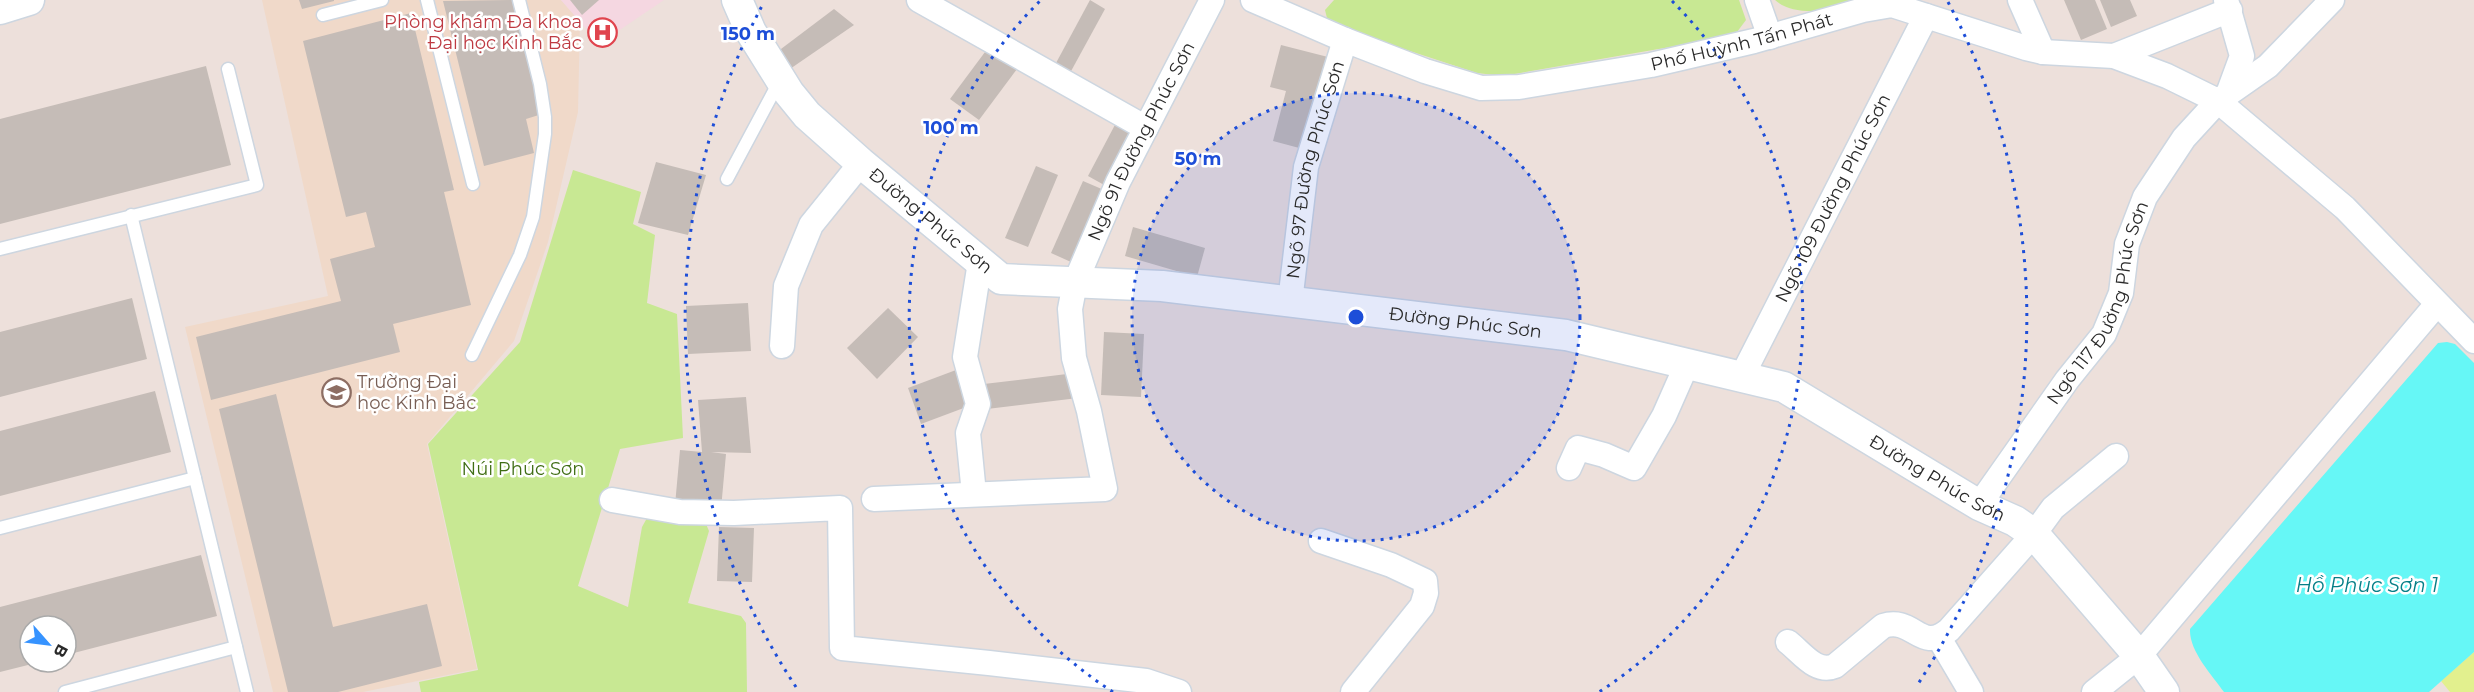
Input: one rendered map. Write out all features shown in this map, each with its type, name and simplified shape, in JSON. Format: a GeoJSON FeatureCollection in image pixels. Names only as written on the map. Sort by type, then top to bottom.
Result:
{"type":"FeatureCollection","features":[{"type":"Feature","properties":{"kind":"street"},"geometry":{"type":"LineString","coordinates":[[0,9],[29,0]]}},
{"type":"Feature","properties":{"kind":"street","name":"Đường Phúc Sơn"},"geometry":{"type":"LineString","coordinates":[[736,0],[750,32],[780,79],[807,115],[1001,279],[1162,286],[1566,335],[1784,387],[1980,505],[2015,521],[2034,534],[2139,656],[2164,692]]}},
{"type":"Feature","properties":{"kind":"street"},"geometry":{"type":"LineString","coordinates":[[919,0],[1146,128]]}},
{"type":"Feature","properties":{"kind":"street","name":"Ngõ 91 Đường Phúc Sơn"},"geometry":{"type":"LineString","coordinates":[[974,494],[1105,489],[1089,411],[1074,358],[1070,309],[1075,282],[1118,182],[1212,0]]}},
{"type":"Feature","properties":{"kind":"street"},"geometry":{"type":"LineString","coordinates":[[1757,0],[1770,37]]}},
{"type":"Feature","properties":{"kind":"street"},"geometry":{"type":"LineString","coordinates":[[2020,0],[2043,52]]}},
{"type":"Feature","properties":{"kind":"street"},"geometry":{"type":"LineString","coordinates":[[2223,98],[2268,66],[2332,0]]}},
{"type":"Feature","properties":{"kind":"street","name":"Phố Huỳnh Tấn Phát"},"geometry":{"type":"LineString","coordinates":[[1268,2],[1345,40],[1425,71],[1481,88],[1519,87],[1651,64],[1770,37],[1889,3],[2043,52],[2114,56],[2223,98],[2345,208],[2474,341]]}},
{"type":"Feature","properties":{"kind":"street"},"geometry":{"type":"LineString","coordinates":[[2114,56],[2228,5],[2242,56],[2223,98]]}},
{"type":"Feature","properties":{"kind":"street","name":"Ngõ 109 Đường Phúc Sơn"},"geometry":{"type":"LineString","coordinates":[[1742,378],[1926,16]]}},
{"type":"Feature","properties":{"kind":"street","name":"Ngõ 97 Đường Phúc Sơn"},"geometry":{"type":"LineString","coordinates":[[1290,302],[1306,167],[1345,40]]}},
{"type":"Feature","properties":{"kind":"street","name":"Ngõ 117 Đường Phúc Sơn"},"geometry":{"type":"LineString","coordinates":[[1980,505],[2067,380],[2104,334],[2121,293],[2127,244],[2145,197],[2184,138],[2223,98]]}},
{"type":"Feature","properties":{"kind":"street"},"geometry":{"type":"LineString","coordinates":[[782,346],[786,286],[811,225],[861,163]]}},
{"type":"Feature","properties":{"kind":"street"},"geometry":{"type":"LineString","coordinates":[[874,499],[974,494],[968,433],[978,404],[965,357],[980,262]]}},
{"type":"Feature","properties":{"kind":"street"},"geometry":{"type":"LineString","coordinates":[[2094,692],[2139,656],[2437,304]]}},
{"type":"Feature","properties":{"kind":"street"},"geometry":{"type":"LineString","coordinates":[[1569,468],[1578,448],[1604,455],[1634,468],[1664,416],[1687,364]]}},
{"type":"Feature","properties":{"kind":"street"},"geometry":{"type":"LineString","coordinates":[[1788,642],[1818,668],[1828,669],[1835,666],[1883,626],[1892,623],[1902,624],[1925,638],[1939,638],[1949,630],[2034,534],[2053,508],[2116,456]]}},
{"type":"Feature","properties":{"kind":"street"},"geometry":{"type":"LineString","coordinates":[[612,500],[680,512],[734,513],[840,507],[842,648],[1146,681],[1179,692]]}},
{"type":"Feature","properties":{"kind":"street"},"geometry":{"type":"LineString","coordinates":[[1321,541],[1390,565],[1425,581],[1426,593],[1422,606],[1353,692]]}},
{"type":"Feature","properties":{"kind":"street"},"geometry":{"type":"LineString","coordinates":[[1939,638],[1971,692]]}},
{"type":"Feature","properties":{"kind":"lane"},"geometry":{"type":"LineString","coordinates":[[323,15],[382,0]]}},
{"type":"Feature","properties":{"kind":"lane"},"geometry":{"type":"LineString","coordinates":[[427,0],[472,184]]}},
{"type":"Feature","properties":{"kind":"lane"},"geometry":{"type":"LineString","coordinates":[[472,355],[520,255],[533,217],[542,161],[545,117],[519,0]]}},
{"type":"Feature","properties":{"kind":"lane"},"geometry":{"type":"LineString","coordinates":[[0,249],[257,185],[228,69]]}},
{"type":"Feature","properties":{"kind":"lane"},"geometry":{"type":"LineString","coordinates":[[727,179],[780,79]]}},
{"type":"Feature","properties":{"kind":"lane"},"geometry":{"type":"LineString","coordinates":[[131,215],[247,692]]}},
{"type":"Feature","properties":{"kind":"lane"},"geometry":{"type":"LineString","coordinates":[[0,528],[195,478]]}},
{"type":"Feature","properties":{"kind":"lane"},"geometry":{"type":"LineString","coordinates":[[65,692],[237,647]]}},
{"type":"Feature","properties":{"kind":"shaded area","name":"Trường Đại học Kinh Bắc"},"geometry":{"type":"Polygon","coordinates":[[[262,0],[561,0],[580,21],[578,112],[548,242],[514,341],[427,444],[477,669],[363,692],[273,692],[185,327],[328,296],[262,0]]]}},
{"type":"Feature","properties":{"kind":"shaded area","name":"Phòng khám Đa khoa Đại học Kinh Bắc"},"geometry":{"type":"Polygon","coordinates":[[[561,0],[664,0],[599,44],[561,0]]]}},
{"type":"Feature","properties":{"kind":"green space"},"geometry":{"type":"Polygon","coordinates":[[[1334,0],[1739,0],[1746,20],[1734,36],[1503,76],[1477,73],[1328,22],[1325,10],[1334,0]]]}},
{"type":"Feature","properties":{"kind":"green space"},"geometry":{"type":"Polygon","coordinates":[[[1775,0],[1875,0],[1838,9],[1810,11],[1797,10],[1775,0]]]}},
{"type":"Feature","properties":{"kind":"green space","name":"Núi Phúc Sơn"},"geometry":{"type":"Polygon","coordinates":[[[573,170],[641,192],[633,224],[655,235],[647,303],[677,314],[683,438],[620,449],[578,586],[628,607],[642,527],[647,518],[706,524],[709,531],[688,603],[741,616],[746,623],[747,692],[421,692],[419,682],[478,670],[428,444],[520,342],[573,170]]]}},
{"type":"Feature","properties":{"kind":"green space"},"geometry":{"type":"Polygon","coordinates":[[[2474,652],[2474,692],[2450,692],[2441,681],[2474,652]]]}},
{"type":"Feature","properties":{"kind":"water","name":"Hồ Phúc Sơn 1"},"geometry":{"type":"Polygon","coordinates":[[[2438,343],[2455,344],[2474,363],[2474,652],[2429,692],[2224,692],[2197,654],[2190,629],[2438,343]]]}},
{"type":"Feature","properties":{"kind":"building"},"geometry":{"type":"Polygon","coordinates":[[[299,0],[334,0],[334,1],[302,9],[299,0]]]}},
{"type":"Feature","properties":{"kind":"building"},"geometry":{"type":"Polygon","coordinates":[[[514,0],[542,114],[526,119],[534,153],[484,166],[443,1],[514,0]]]}},
{"type":"Feature","properties":{"kind":"building"},"geometry":{"type":"Polygon","coordinates":[[[570,0],[599,0],[582,15],[570,0]]]}},
{"type":"Feature","properties":{"kind":"building"},"geometry":{"type":"Polygon","coordinates":[[[1090,0],[1105,9],[1064,84],[1049,76],[1090,0]]]}},
{"type":"Feature","properties":{"kind":"building"},"geometry":{"type":"Polygon","coordinates":[[[2064,0],[2095,0],[2107,29],[2081,40],[2064,0]]]}},
{"type":"Feature","properties":{"kind":"building"},"geometry":{"type":"Polygon","coordinates":[[[2100,0],[2130,0],[2137,16],[2111,27],[2100,0]]]}},
{"type":"Feature","properties":{"kind":"building"},"geometry":{"type":"Polygon","coordinates":[[[834,9],[854,25],[787,71],[777,52],[834,9]]]}},
{"type":"Feature","properties":{"kind":"building"},"geometry":{"type":"Polygon","coordinates":[[[411,13],[454,190],[444,192],[471,305],[393,324],[400,352],[211,400],[196,337],[341,301],[330,259],[375,247],[366,212],[346,217],[303,41],[411,13]]]}},
{"type":"Feature","properties":{"kind":"building"},"geometry":{"type":"Polygon","coordinates":[[[1281,45],[1328,57],[1303,149],[1273,141],[1286,91],[1270,87],[1281,45]]]}},
{"type":"Feature","properties":{"kind":"building"},"geometry":{"type":"Polygon","coordinates":[[[988,48],[1017,69],[979,120],[950,99],[988,48]]]}},
{"type":"Feature","properties":{"kind":"building"},"geometry":{"type":"Polygon","coordinates":[[[206,66],[231,165],[0,224],[0,119],[206,66]]]}},
{"type":"Feature","properties":{"kind":"building"},"geometry":{"type":"Polygon","coordinates":[[[1117,121],[1136,131],[1106,186],[1088,176],[1117,121]]]}},
{"type":"Feature","properties":{"kind":"building"},"geometry":{"type":"Polygon","coordinates":[[[656,162],[706,175],[688,235],[638,223],[656,162]]]}},
{"type":"Feature","properties":{"kind":"building"},"geometry":{"type":"Polygon","coordinates":[[[1036,166],[1058,175],[1028,247],[1005,238],[1036,166]]]}},
{"type":"Feature","properties":{"kind":"building"},"geometry":{"type":"Polygon","coordinates":[[[1083,181],[1104,190],[1071,262],[1051,253],[1083,181]]]}},
{"type":"Feature","properties":{"kind":"building"},"geometry":{"type":"Polygon","coordinates":[[[1133,227],[1205,248],[1197,277],[1125,256],[1133,227]]]}},
{"type":"Feature","properties":{"kind":"building"},"geometry":{"type":"Polygon","coordinates":[[[132,298],[147,359],[0,397],[0,332],[132,298]]]}},
{"type":"Feature","properties":{"kind":"building"},"geometry":{"type":"Polygon","coordinates":[[[748,303],[751,351],[688,354],[686,306],[748,303]]]}},
{"type":"Feature","properties":{"kind":"building"},"geometry":{"type":"Polygon","coordinates":[[[888,308],[918,337],[877,379],[847,348],[888,308]]]}},
{"type":"Feature","properties":{"kind":"building"},"geometry":{"type":"Polygon","coordinates":[[[1104,332],[1144,334],[1141,397],[1101,395],[1104,332]]]}},
{"type":"Feature","properties":{"kind":"building"},"geometry":{"type":"Polygon","coordinates":[[[956,370],[969,406],[921,424],[908,388],[956,370]]]}},
{"type":"Feature","properties":{"kind":"building"},"geometry":{"type":"Polygon","coordinates":[[[1075,373],[1078,398],[987,409],[984,384],[1075,373]]]}},
{"type":"Feature","properties":{"kind":"building"},"geometry":{"type":"Polygon","coordinates":[[[155,391],[171,452],[0,496],[0,431],[155,391]]]}},
{"type":"Feature","properties":{"kind":"building"},"geometry":{"type":"Polygon","coordinates":[[[276,394],[333,627],[427,604],[442,666],[338,692],[288,692],[219,409],[276,394]]]}},
{"type":"Feature","properties":{"kind":"building"},"geometry":{"type":"Polygon","coordinates":[[[746,397],[751,453],[711,452],[726,454],[721,509],[675,505],[680,450],[702,452],[698,400],[746,397]]]}},
{"type":"Feature","properties":{"kind":"building"},"geometry":{"type":"Polygon","coordinates":[[[719,527],[754,528],[752,582],[717,581],[719,527]]]}},
{"type":"Feature","properties":{"kind":"building"},"geometry":{"type":"Polygon","coordinates":[[[201,555],[217,616],[78,652],[78,614],[18,614],[18,668],[0,672],[0,607],[201,555]]]}},
{"type":"Feature","properties":{"kind":"place","name":"Phòng khám Đa khoa Đại học Kinh Bắc"},"geometry":{"type":"Point","coordinates":[603,32]}},
{"type":"Feature","properties":{"kind":"place","name":"Trường Đại học Kinh Bắc"},"geometry":{"type":"Point","coordinates":[336,392]}}]}
